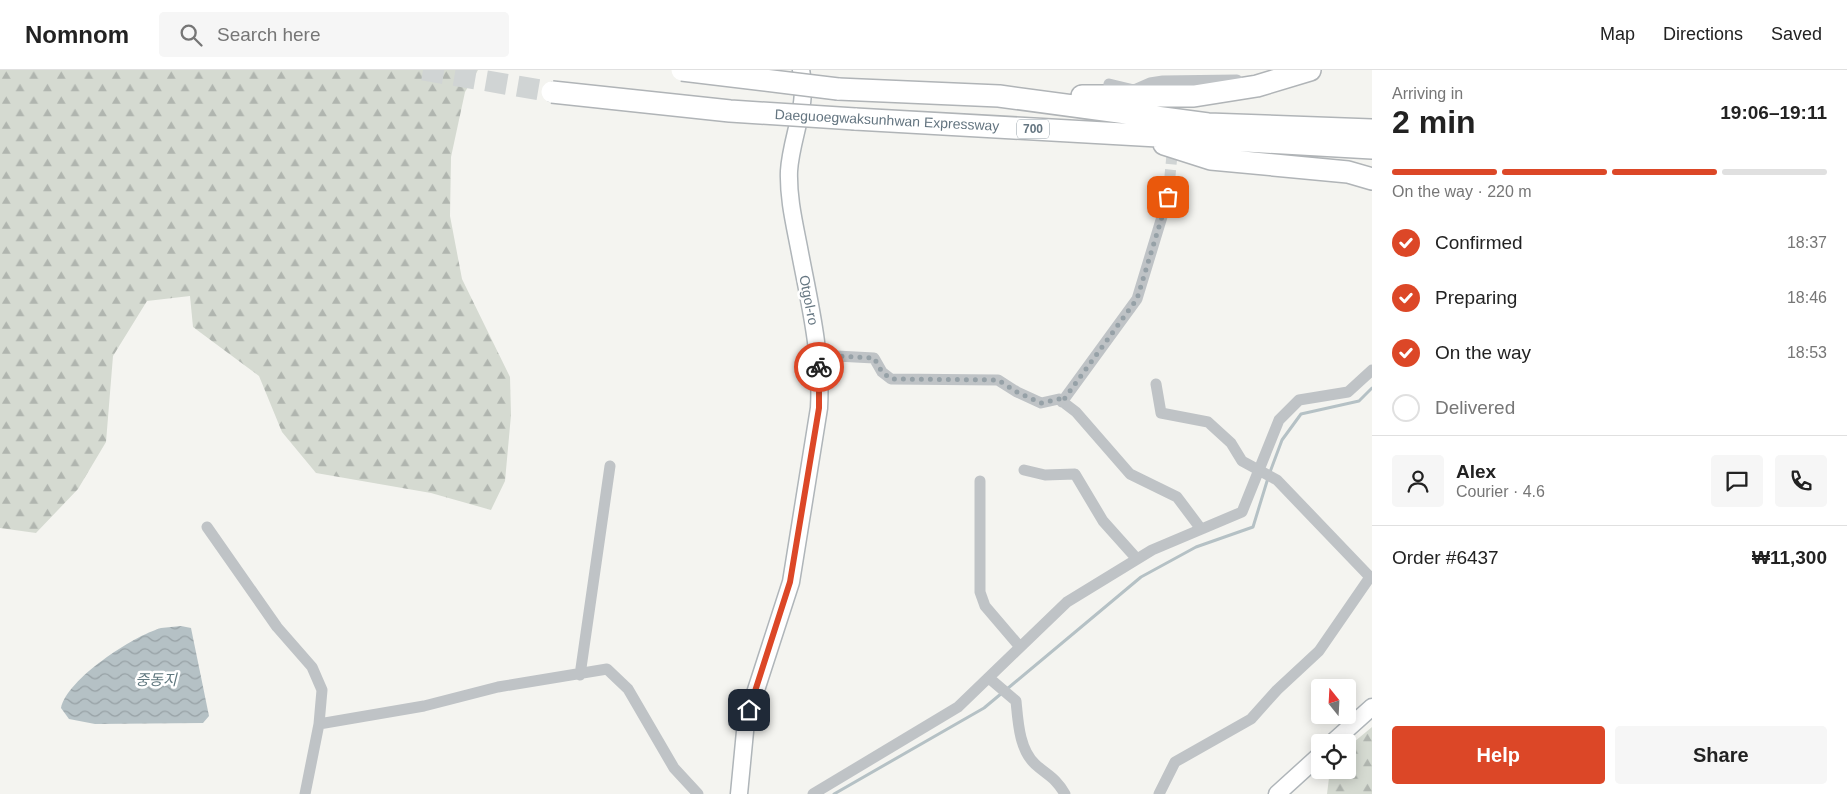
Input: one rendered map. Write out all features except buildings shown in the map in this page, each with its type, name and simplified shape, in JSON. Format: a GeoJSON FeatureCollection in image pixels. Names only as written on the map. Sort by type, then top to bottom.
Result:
{"type":"FeatureCollection","features":[{"type":"Feature","properties":{"kind":"highway","name":"Daeguoegwaksunhwan Expressway"},"geometry":{"type":"LineString","coordinates":[[682,70],[838,89],[999,96],[1210,132],[1372,148]]}},
{"type":"Feature","properties":{"kind":"highway"},"geometry":{"type":"LineString","coordinates":[[999,96],[1194,96],[1256,86],[1310,70]]}},
{"type":"Feature","properties":{"kind":"highway","name":"Daeguoegwaksunhwan Expressway"},"geometry":{"type":"LineString","coordinates":[[552,92],[730,111],[1133,134],[1372,130]]}},
{"type":"Feature","properties":{"kind":"highway"},"geometry":{"type":"LineString","coordinates":[[1133,134],[1211,158],[1348,172],[1372,179]]}},
{"type":"Feature","properties":{"kind":"street","name":"Otgol-ro"},"geometry":{"type":"LineString","coordinates":[[739,794],[746,721],[788,590],[804,511],[819,408],[818,355],[789,196],[792,143],[800,118],[803,96],[801,70]]}},
{"type":"Feature","properties":{"kind":"street"},"geometry":{"type":"LineString","coordinates":[[1109,84],[1134,90],[1150,83],[1179,76],[1259,79],[1279,70]]}},
{"type":"Feature","properties":{"kind":"street"},"geometry":{"type":"LineString","coordinates":[[1062,402],[1137,299],[1168,197]]}},
{"type":"Feature","properties":{"kind":"street"},"geometry":{"type":"LineString","coordinates":[[818,355],[874,358],[882,372],[891,379],[998,380],[1017,392],[1041,403],[1059,399],[1076,412],[1130,474],[1177,497],[1201,529]]}},
{"type":"Feature","properties":{"kind":"street"},"geometry":{"type":"LineString","coordinates":[[812,794],[958,707],[1067,602],[1152,550],[1242,512],[1279,420],[1299,400],[1348,392],[1372,370]]}},
{"type":"Feature","properties":{"kind":"street"},"geometry":{"type":"LineString","coordinates":[[1156,384],[1161,413],[1208,422],[1231,443],[1242,461],[1277,480],[1371,577],[1319,651],[1277,690],[1251,720],[1175,762],[1159,794]]}},
{"type":"Feature","properties":{"kind":"street"},"geometry":{"type":"LineString","coordinates":[[580,675],[610,466]]}},
{"type":"Feature","properties":{"kind":"street"},"geometry":{"type":"LineString","coordinates":[[1024,470],[1045,474],[1075,474],[1103,521],[1137,559]]}},
{"type":"Feature","properties":{"kind":"street"},"geometry":{"type":"LineString","coordinates":[[980,481],[980,592],[984,606],[1020,648]]}},
{"type":"Feature","properties":{"kind":"street"},"geometry":{"type":"LineString","coordinates":[[207,527],[277,627],[312,667],[322,690],[319,724],[305,794]]}},
{"type":"Feature","properties":{"kind":"street"},"geometry":{"type":"LineString","coordinates":[[319,724],[424,706],[498,687],[580,675],[607,669],[628,689],[674,768],[698,794]]}},
{"type":"Feature","properties":{"kind":"street"},"geometry":{"type":"LineString","coordinates":[[989,678],[1016,700],[1020,735],[1033,763],[1058,781],[1065,794]]}},
{"type":"Feature","properties":{"kind":"street"},"geometry":{"type":"LineString","coordinates":[[1342,734],[1372,707]]}},
{"type":"Feature","properties":{"kind":"street"},"geometry":{"type":"LineString","coordinates":[[1277,794],[1311,763]]}},
{"type":"Feature","properties":{"kind":"green space"},"geometry":{"type":"Polygon","coordinates":[[[0,70],[478,70],[465,92],[451,157],[450,216],[462,279],[510,377],[511,415],[505,481],[491,510],[431,493],[316,473],[282,432],[259,376],[193,327],[190,296],[147,301],[113,356],[106,442],[78,489],[36,533],[0,528],[0,70]]]}},
{"type":"Feature","properties":{"kind":"green space"},"geometry":{"type":"Polygon","coordinates":[[[1372,727],[1372,794],[1327,794],[1329,779],[1356,779],[1356,740],[1372,727]]]}},
{"type":"Feature","properties":{"kind":"water","name":"중동지"},"geometry":{"type":"Polygon","coordinates":[[[181,626],[191,628],[209,716],[203,723],[95,724],[69,719],[61,708],[75,684],[88,672],[134,640],[161,628],[181,626]]]}},
{"type":"Feature","properties":{"kind":"waterway"},"geometry":{"type":"LineString","coordinates":[[1270,472],[1282,440],[1301,414],[1359,401],[1372,388]]}},
{"type":"Feature","properties":{"kind":"waterway"},"geometry":{"type":"LineString","coordinates":[[1007,689],[1141,577],[1196,547],[1253,527],[1268,478]]}},
{"type":"Feature","properties":{"kind":"waterway"},"geometry":{"type":"LineString","coordinates":[[834,794],[984,708],[1002,693]]}},
{"type":"Feature","properties":{"kind":"tunnel"},"geometry":{"type":"LineString","coordinates":[[423,70],[552,92]]}},
{"type":"Feature","properties":{"kind":"tunnel"},"geometry":{"type":"LineString","coordinates":[[1168,197],[1173,144]]}},
{"type":"Feature","properties":{"kind":"way so far"},"geometry":{"type":"LineString","coordinates":[[819,367],[818,355],[874,358],[882,372],[891,379],[998,380],[1017,392],[1041,403],[1059,399],[1062,402],[1137,299],[1168,197]]}},
{"type":"Feature","properties":{"kind":"route"},"geometry":{"type":"LineString","coordinates":[[749,710],[781,616],[790,582],[804,511],[819,408],[819,367]]}}]}
